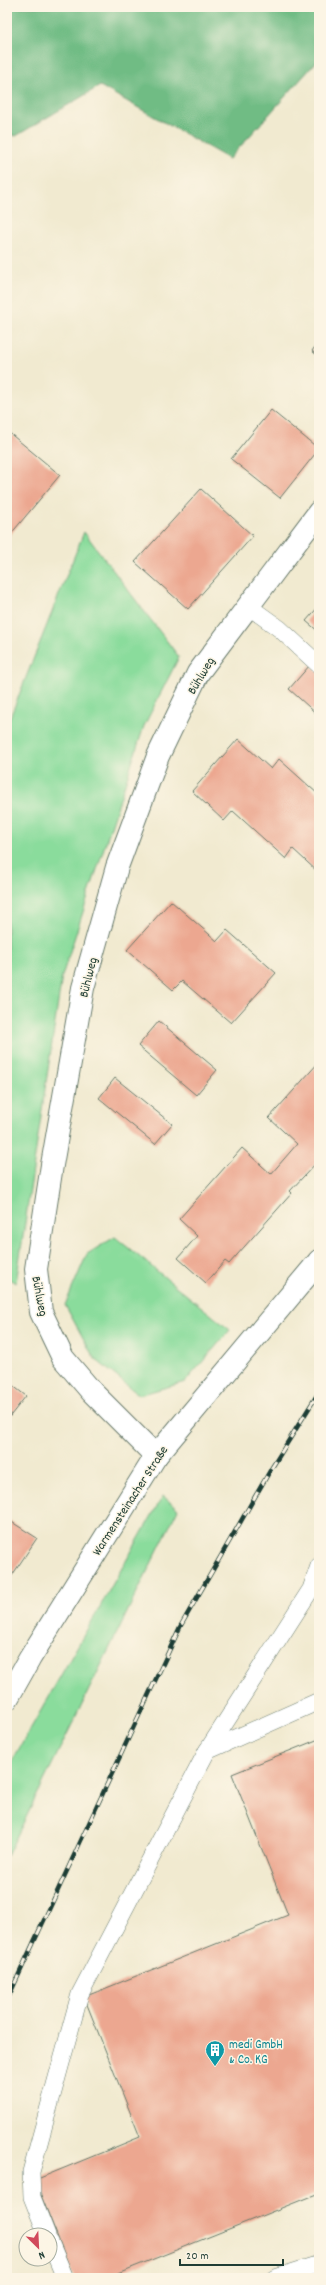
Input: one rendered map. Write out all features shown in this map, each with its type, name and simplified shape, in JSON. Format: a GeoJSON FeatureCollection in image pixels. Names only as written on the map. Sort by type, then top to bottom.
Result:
{"type":"FeatureCollection","features":[{"type":"Feature","properties":{"kind":"street","name":"Bühlweg"},"geometry":{"type":"LineString","coordinates":[[156,1456],[92,1392],[63,1358],[41,1312],[36,1270],[83,988],[117,867],[158,756],[198,673],[319,512]]}},
{"type":"Feature","properties":{"kind":"street","name":"Warmensteinacher Straße"},"geometry":{"type":"LineString","coordinates":[[7,1699],[30,1658],[156,1456],[319,1261]]}},
{"type":"Feature","properties":{"kind":"lane"},"geometry":{"type":"LineString","coordinates":[[248,606],[280,629],[319,665]]}},
{"type":"Feature","properties":{"kind":"lane"},"geometry":{"type":"LineString","coordinates":[[44,2227],[32,2198],[31,2172],[80,1994],[207,1751],[311,1588],[319,1566]]}},
{"type":"Feature","properties":{"kind":"lane"},"geometry":{"type":"LineString","coordinates":[[207,1751],[319,1701]]}},
{"type":"Feature","properties":{"kind":"lane"},"geometry":{"type":"LineString","coordinates":[[58,2263],[64,2278]]}},
{"type":"Feature","properties":{"kind":"lane"},"geometry":{"type":"LineString","coordinates":[[275,2278],[319,2264]]}},
{"type":"Feature","properties":{"kind":"green space"},"geometry":{"type":"Polygon","coordinates":[[[7,7],[319,7],[319,59],[229,159],[100,86],[16,136],[7,134],[7,7]]]}},
{"type":"Feature","properties":{"kind":"green space"},"geometry":{"type":"Polygon","coordinates":[[[84,532],[179,657],[144,726],[62,976],[16,1283],[7,1278],[7,725],[84,532]]]}},
{"type":"Feature","properties":{"kind":"green space"},"geometry":{"type":"Polygon","coordinates":[[[115,1237],[230,1330],[185,1382],[139,1395],[94,1358],[65,1305],[87,1254],[115,1237]]]}},
{"type":"Feature","properties":{"kind":"green space"},"geometry":{"type":"Polygon","coordinates":[[[163,1496],[178,1509],[7,1856],[7,1770],[163,1496]]]}},
{"type":"Feature","properties":{"kind":"building"},"geometry":{"type":"Polygon","coordinates":[[[319,341],[319,357],[312,351],[319,341]]]}},
{"type":"Feature","properties":{"kind":"building"},"geometry":{"type":"Polygon","coordinates":[[[271,410],[319,449],[280,498],[231,459],[271,410]]]}},
{"type":"Feature","properties":{"kind":"building"},"geometry":{"type":"Polygon","coordinates":[[[7,431],[60,475],[10,535],[7,532],[7,431]]]}},
{"type":"Feature","properties":{"kind":"building"},"geometry":{"type":"Polygon","coordinates":[[[201,489],[253,536],[188,609],[135,562],[201,489]]]}},
{"type":"Feature","properties":{"kind":"building"},"geometry":{"type":"Polygon","coordinates":[[[319,606],[319,632],[306,621],[319,606]]]}},
{"type":"Feature","properties":{"kind":"building"},"geometry":{"type":"Polygon","coordinates":[[[310,665],[319,673],[319,716],[289,689],[310,665]]]}},
{"type":"Feature","properties":{"kind":"building"},"geometry":{"type":"Polygon","coordinates":[[[238,739],[271,769],[279,759],[319,795],[319,873],[293,849],[286,859],[233,811],[224,821],[192,791],[238,739]]]}},
{"type":"Feature","properties":{"kind":"building"},"geometry":{"type":"Polygon","coordinates":[[[171,901],[217,941],[227,930],[276,973],[231,1023],[182,981],[173,990],[127,950],[171,901]]]}},
{"type":"Feature","properties":{"kind":"building"},"geometry":{"type":"Polygon","coordinates":[[[159,1021],[217,1070],[196,1095],[138,1046],[159,1021]]]}},
{"type":"Feature","properties":{"kind":"building"},"geometry":{"type":"Polygon","coordinates":[[[319,1062],[319,1164],[317,1162],[290,1191],[292,1193],[229,1264],[225,1261],[206,1283],[178,1258],[197,1236],[179,1219],[242,1148],[271,1174],[297,1144],[269,1118],[319,1062]]]}},
{"type":"Feature","properties":{"kind":"building"},"geometry":{"type":"Polygon","coordinates":[[[115,1078],[172,1124],[155,1144],[99,1098],[115,1078]]]}},
{"type":"Feature","properties":{"kind":"building"},"geometry":{"type":"Polygon","coordinates":[[[7,1381],[26,1396],[7,1420],[7,1381]]]}},
{"type":"Feature","properties":{"kind":"building"},"geometry":{"type":"Polygon","coordinates":[[[7,1519],[37,1538],[7,1583],[7,1519]]]}},
{"type":"Feature","properties":{"kind":"building","name":"medi GmbH & Co. KG"},"geometry":{"type":"Polygon","coordinates":[[[319,1739],[319,2193],[106,2278],[74,2278],[58,2238],[58,2227],[54,2227],[35,2180],[140,2137],[84,1997],[288,1915],[232,1774],[319,1739]]]}},
{"type":"Feature","properties":{"kind":"railway"},"geometry":{"type":"LineString","coordinates":[[7,2000],[180,1627],[271,1469],[319,1392]]}},
{"type":"Feature","properties":{"kind":"place","name":"medi GmbH & Co. KG"},"geometry":{"type":"Point","coordinates":[215,2067]}}]}
